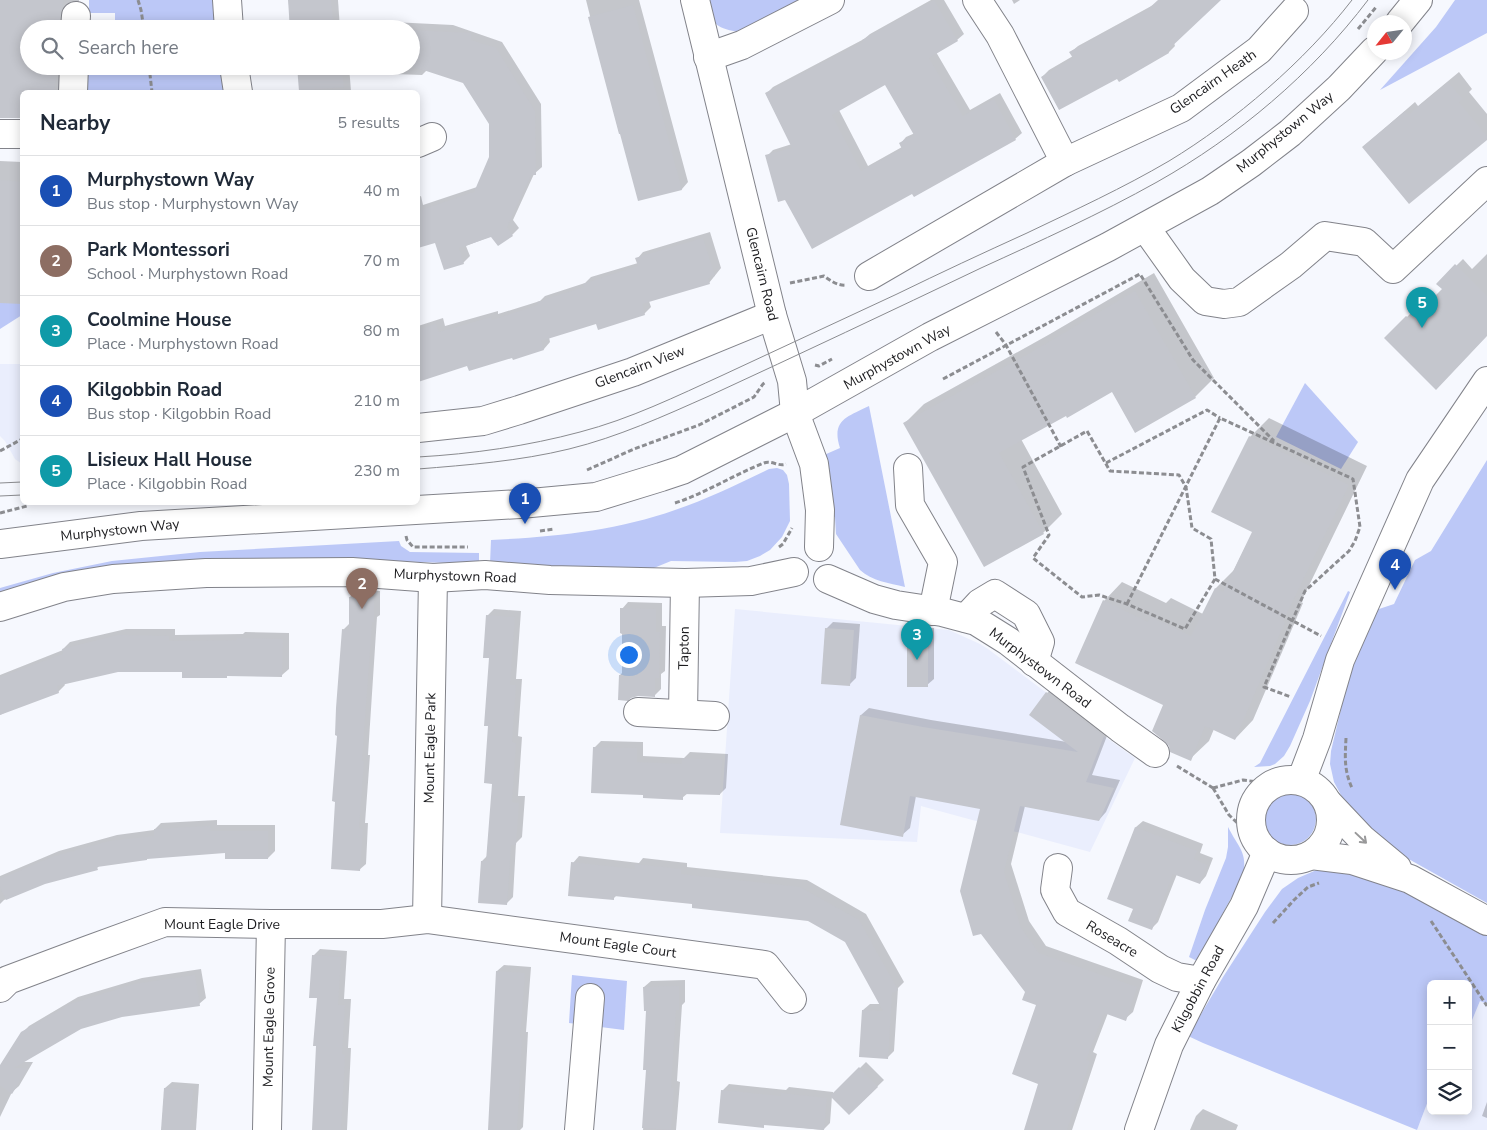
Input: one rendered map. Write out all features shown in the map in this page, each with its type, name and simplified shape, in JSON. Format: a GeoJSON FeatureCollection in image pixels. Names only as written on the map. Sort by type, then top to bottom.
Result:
{"type":"FeatureCollection","features":[{"type":"Feature","properties":{"kind":"street"},"geometry":{"type":"LineString","coordinates":[[227,0],[228,20]]}},
{"type":"Feature","properties":{"kind":"street","name":"Glencairn Road"},"geometry":{"type":"LineString","coordinates":[[695,0],[765,288],[789,372],[796,413],[814,464],[820,510],[819,547]]}},
{"type":"Feature","properties":{"kind":"street"},"geometry":{"type":"LineString","coordinates":[[708,57],[742,45],[830,0]]}},
{"type":"Feature","properties":{"kind":"street"},"geometry":{"type":"LineString","coordinates":[[977,0],[1000,35],[1065,162]]}},
{"type":"Feature","properties":{"kind":"street"},"geometry":{"type":"LineString","coordinates":[[1406,15],[1418,0]]}},
{"type":"Feature","properties":{"kind":"street","name":"Glencairn Heath"},"geometry":{"type":"LineString","coordinates":[[868,276],[1065,162],[1181,108],[1259,50],[1294,11]]}},
{"type":"Feature","properties":{"kind":"street","name":"Murphystown Way"},"geometry":{"type":"LineString","coordinates":[[0,544],[141,526],[520,504],[596,496],[639,485],[682,470],[796,413],[930,337],[1145,227],[1210,191],[1290,133],[1339,88],[1367,58]]}},
{"type":"Feature","properties":{"kind":"street"},"geometry":{"type":"LineString","coordinates":[[73,90],[74,75]]}},
{"type":"Feature","properties":{"kind":"street"},"geometry":{"type":"LineString","coordinates":[[235,75],[238,90]]}},
{"type":"Feature","properties":{"kind":"street"},"geometry":{"type":"LineString","coordinates":[[0,134],[20,134]]}},
{"type":"Feature","properties":{"kind":"street"},"geometry":{"type":"LineString","coordinates":[[1145,227],[1182,279],[1204,301],[1224,304],[1239,302],[1291,265],[1326,236],[1364,242],[1393,269],[1487,181]]}},
{"type":"Feature","properties":{"kind":"street","name":"Glencairn View"},"geometry":{"type":"LineString","coordinates":[[420,428],[483,421],[519,410],[633,372],[772,315]]}},
{"type":"Feature","properties":{"kind":"street"},"geometry":{"type":"LineString","coordinates":[[1301,781],[1317,739],[1340,660],[1420,480],[1487,381]]}},
{"type":"Feature","properties":{"kind":"street"},"geometry":{"type":"LineString","coordinates":[[908,468],[910,505],[943,562],[933,611]]}},
{"type":"Feature","properties":{"kind":"street"},"geometry":{"type":"LineString","coordinates":[[807,547],[819,547],[832,559],[833,570],[828,579],[820,585],[814,587],[807,586],[796,578],[794,572],[793,565],[797,554],[807,547]]}},
{"type":"Feature","properties":{"kind":"street","name":"Murphystown Road"},"geometry":{"type":"LineString","coordinates":[[0,607],[64,587],[113,579],[206,573],[352,572],[433,578],[485,575],[550,580],[686,583],[751,581],[794,572]]}},
{"type":"Feature","properties":{"kind":"street","name":"Mount Eagle Park"},"geometry":{"type":"LineString","coordinates":[[427,919],[433,578]]}},
{"type":"Feature","properties":{"kind":"street","name":"Murphystown Road"},"geometry":{"type":"LineString","coordinates":[[828,579],[874,599],[976,621],[1008,641],[1120,728],[1166,760]]}},
{"type":"Feature","properties":{"kind":"street","name":"Tapton"},"geometry":{"type":"LineString","coordinates":[[683,714],[686,583]]}},
{"type":"Feature","properties":{"kind":"street"},"geometry":{"type":"LineString","coordinates":[[638,712],[715,716]]}},
{"type":"Feature","properties":{"kind":"street"},"geometry":{"type":"LineString","coordinates":[[1328,803],[1331,822],[1328,836],[1322,846],[1311,855],[1300,859],[1286,860],[1262,847],[1252,830],[1252,809],[1262,792],[1272,784],[1286,780],[1301,781],[1320,792],[1362,839],[1410,879]]}},
{"type":"Feature","properties":{"kind":"street","name":"Kilgobbin Road"},"geometry":{"type":"LineString","coordinates":[[1139,1130],[1169,1045],[1201,981],[1244,906],[1262,847]]}},
{"type":"Feature","properties":{"kind":"street"},"geometry":{"type":"LineString","coordinates":[[1311,855],[1352,860],[1410,879],[1487,921]]}},
{"type":"Feature","properties":{"kind":"street","name":"Roseacre"},"geometry":{"type":"LineString","coordinates":[[1058,868],[1055,890],[1068,912],[1118,941],[1160,969],[1177,977],[1201,981]]}},
{"type":"Feature","properties":{"kind":"street","name":"Mount Eagle Drive"},"geometry":{"type":"LineString","coordinates":[[0,988],[8,980],[165,922],[382,924],[427,919]]}},
{"type":"Feature","properties":{"kind":"street","name":"Mount Eagle Court"},"geometry":{"type":"LineString","coordinates":[[427,919],[765,965],[792,999]]}},
{"type":"Feature","properties":{"kind":"street","name":"Mount Eagle Grove"},"geometry":{"type":"LineString","coordinates":[[267,1130],[271,924]]}},
{"type":"Feature","properties":{"kind":"street"},"geometry":{"type":"LineString","coordinates":[[579,1130],[590,998]]}},
{"type":"Feature","properties":{"kind":"path"},"geometry":{"type":"LineString","coordinates":[[138,0],[143,20]]}},
{"type":"Feature","properties":{"kind":"path"},"geometry":{"type":"LineString","coordinates":[[1354,34],[1382,0]]}},
{"type":"Feature","properties":{"kind":"path"},"geometry":{"type":"LineString","coordinates":[[150,75],[152,90]]}},
{"type":"Feature","properties":{"kind":"path"},"geometry":{"type":"LineString","coordinates":[[943,379],[1140,274],[1193,360],[1276,443]]}},
{"type":"Feature","properties":{"kind":"path"},"geometry":{"type":"LineString","coordinates":[[765,288],[824,276],[843,286],[868,276]]}},
{"type":"Feature","properties":{"kind":"path"},"geometry":{"type":"LineString","coordinates":[[995,331],[1006,345],[1061,446]]}},
{"type":"Feature","properties":{"kind":"path"},"geometry":{"type":"LineString","coordinates":[[587,470],[634,449],[699,425],[754,397],[763,384],[808,363],[819,366],[838,356]]}},
{"type":"Feature","properties":{"kind":"path"},"geometry":{"type":"LineString","coordinates":[[1105,463],[1207,410],[1220,418],[1353,479],[1360,527],[1355,541],[1349,551],[1305,591],[1264,686],[1291,697]]}},
{"type":"Feature","properties":{"kind":"path"},"geometry":{"type":"LineString","coordinates":[[1127,604],[1220,418]]}},
{"type":"Feature","properties":{"kind":"path"},"geometry":{"type":"LineString","coordinates":[[1087,431],[1105,463],[1110,471],[1179,475],[1186,487],[1192,528],[1211,539],[1215,579],[1185,629],[1127,604],[1099,595],[1082,597],[1033,558],[1050,535],[1023,467],[1087,431]]}},
{"type":"Feature","properties":{"kind":"path"},"geometry":{"type":"LineString","coordinates":[[0,452],[20,440]]}},
{"type":"Feature","properties":{"kind":"path"},"geometry":{"type":"LineString","coordinates":[[783,465],[787,472]]}},
{"type":"Feature","properties":{"kind":"path"},"geometry":{"type":"LineString","coordinates":[[0,513],[27,505]]}},
{"type":"Feature","properties":{"kind":"path"},"geometry":{"type":"LineString","coordinates":[[776,550],[783,544],[794,524]]}},
{"type":"Feature","properties":{"kind":"path"},"geometry":{"type":"LineString","coordinates":[[406,536],[413,547],[476,547]]}},
{"type":"Feature","properties":{"kind":"path"},"geometry":{"type":"LineString","coordinates":[[1215,579],[1321,636]]}},
{"type":"Feature","properties":{"kind":"path"},"geometry":{"type":"LineString","coordinates":[[1346,736],[1345,757],[1347,777],[1355,795]]}},
{"type":"Feature","properties":{"kind":"path"},"geometry":{"type":"LineString","coordinates":[[1166,760],[1213,788],[1229,815],[1262,847]]}},
{"type":"Feature","properties":{"kind":"path"},"geometry":{"type":"LineString","coordinates":[[1213,788],[1243,780],[1272,784]]}},
{"type":"Feature","properties":{"kind":"path"},"geometry":{"type":"LineString","coordinates":[[1273,923],[1308,887],[1326,881]]}},
{"type":"Feature","properties":{"kind":"path"},"geometry":{"type":"LineString","coordinates":[[1430,920],[1487,1006]]}},
{"type":"Feature","properties":{"kind":"shaded area"},"geometry":{"type":"Polygon","coordinates":[[[89,0],[215,0],[215,20],[115,20],[115,13],[89,13],[89,0]]]}},
{"type":"Feature","properties":{"kind":"shaded area"},"geometry":{"type":"Polygon","coordinates":[[[708,0],[802,0],[738,32],[723,28],[716,23],[711,14],[708,0]]]}},
{"type":"Feature","properties":{"kind":"shaded area"},"geometry":{"type":"Polygon","coordinates":[[[1455,0],[1487,0],[1487,33],[1380,90],[1407,60],[1412,60],[1412,54],[1436,27],[1455,0]]]}},
{"type":"Feature","properties":{"kind":"shaded area"},"geometry":{"type":"Polygon","coordinates":[[[87,75],[222,75],[225,90],[87,90],[87,75]]]}},
{"type":"Feature","properties":{"kind":"shaded area"},"geometry":{"type":"Polygon","coordinates":[[[0,293],[20,294],[20,316],[0,329],[0,293]]]}},
{"type":"Feature","properties":{"kind":"shaded area"},"geometry":{"type":"Polygon","coordinates":[[[0,364],[20,364],[20,463],[15,459],[0,436],[0,364]]]}},
{"type":"Feature","properties":{"kind":"shaded area"},"geometry":{"type":"Polygon","coordinates":[[[1305,383],[1358,442],[1341,469],[1276,437],[1305,383]]]}},
{"type":"Feature","properties":{"kind":"shaded area"},"geometry":{"type":"Polygon","coordinates":[[[869,406],[905,587],[875,579],[860,570],[836,534],[835,517],[829,517],[824,455],[840,448],[838,439],[839,425],[854,413],[869,406]]]}},
{"type":"Feature","properties":{"kind":"shaded area"},"geometry":{"type":"Polygon","coordinates":[[[1487,460],[1487,903],[1373,839],[1347,812],[1334,782],[1330,764],[1331,751],[1352,663],[1376,610],[1394,604],[1415,560],[1431,551],[1487,460]]]}},
{"type":"Feature","properties":{"kind":"shaded area"},"geometry":{"type":"Polygon","coordinates":[[[777,468],[783,470],[787,475],[790,521],[782,537],[770,550],[747,561],[671,561],[649,570],[620,571],[490,564],[491,540],[560,535],[630,523],[687,506],[769,469],[777,468]]]}},
{"type":"Feature","properties":{"kind":"shaded area"},"geometry":{"type":"Polygon","coordinates":[[[399,541],[401,546],[410,552],[479,553],[479,564],[389,561],[0,593],[0,588],[53,573],[112,561],[200,552],[399,541]]]}},
{"type":"Feature","properties":{"kind":"shaded area"},"geometry":{"type":"Polygon","coordinates":[[[1348,591],[1350,592],[1310,701],[1290,746],[1284,756],[1275,764],[1254,767],[1260,763],[1348,591]]]}},
{"type":"Feature","properties":{"kind":"shaded area"},"geometry":{"type":"Polygon","coordinates":[[[735,609],[949,630],[988,649],[1135,758],[1090,852],[921,806],[917,842],[720,833],[735,609]]]}},
{"type":"Feature","properties":{"kind":"shaded area"},"geometry":{"type":"Polygon","coordinates":[[[1290,793],[1304,797],[1312,805],[1316,819],[1312,833],[1304,841],[1290,845],[1276,841],[1268,833],[1264,819],[1268,805],[1276,797],[1290,793]]]}},
{"type":"Feature","properties":{"kind":"shaded area"},"geometry":{"type":"Polygon","coordinates":[[[1228,827],[1243,855],[1243,876],[1197,961],[1189,957],[1226,858],[1228,827]]]}},
{"type":"Feature","properties":{"kind":"shaded area"},"geometry":{"type":"Polygon","coordinates":[[[1328,865],[1400,887],[1487,936],[1487,1004],[1480,1001],[1472,1020],[1472,980],[1427,980],[1427,1104],[1417,1130],[1188,1036],[1265,912],[1282,889],[1298,878],[1328,865]]]}},
{"type":"Feature","properties":{"kind":"shaded area"},"geometry":{"type":"Polygon","coordinates":[[[572,975],[627,981],[624,1030],[569,1023],[572,975]]]}},
{"type":"Feature","properties":{"kind":"shaded area"},"geometry":{"type":"Polygon","coordinates":[[[1480,1001],[1487,1004],[1487,1130],[1417,1130],[1427,1104],[1427,1115],[1472,1115],[1472,1020],[1480,1001]]]}},
{"type":"Feature","properties":{"kind":"building"},"geometry":{"type":"Polygon","coordinates":[[[0,0],[64,0],[60,20],[20,20],[20,75],[56,75],[54,90],[20,90],[20,118],[0,118],[0,0]]]}},
{"type":"Feature","properties":{"kind":"building"},"geometry":{"type":"Polygon","coordinates":[[[288,0],[331,0],[333,20],[289,20],[288,0]]]}},
{"type":"Feature","properties":{"kind":"building"},"geometry":{"type":"Polygon","coordinates":[[[934,0],[958,41],[929,58],[963,116],[994,99],[1016,140],[914,197],[912,194],[812,249],[785,200],[778,202],[765,155],[792,148],[765,93],[863,42],[862,40],[934,0]],[[885,85],[832,115],[861,171],[902,149],[899,143],[914,135],[885,85]]]}},
{"type":"Feature","properties":{"kind":"building"},"geometry":{"type":"Polygon","coordinates":[[[1158,0],[1221,0],[1168,50],[1169,53],[1119,82],[1117,79],[1059,110],[1041,77],[1073,58],[1069,52],[1147,10],[1158,0]]]}},
{"type":"Feature","properties":{"kind":"building"},"geometry":{"type":"Polygon","coordinates":[[[633,5],[682,190],[638,201],[588,17],[633,5]]]}},
{"type":"Feature","properties":{"kind":"building"},"geometry":{"type":"Polygon","coordinates":[[[420,30],[471,33],[471,40],[496,48],[535,111],[536,175],[531,175],[507,227],[513,236],[498,246],[491,237],[459,248],[464,264],[444,270],[435,243],[420,247],[420,210],[474,192],[489,157],[489,124],[463,83],[420,69],[420,30]]]}},
{"type":"Feature","properties":{"kind":"building"},"geometry":{"type":"Polygon","coordinates":[[[298,75],[343,75],[344,87],[299,90],[298,75]]]}},
{"type":"Feature","properties":{"kind":"building"},"geometry":{"type":"Polygon","coordinates":[[[1448,82],[1463,99],[1459,102],[1487,136],[1487,140],[1409,204],[1362,147],[1405,111],[1408,115],[1448,82]]]}},
{"type":"Feature","properties":{"kind":"building"},"geometry":{"type":"Polygon","coordinates":[[[0,180],[20,182],[20,304],[0,303],[0,180]]]}},
{"type":"Feature","properties":{"kind":"building"},"geometry":{"type":"Polygon","coordinates":[[[703,238],[715,276],[708,278],[710,284],[642,304],[645,315],[598,330],[596,324],[541,341],[544,350],[513,360],[512,358],[469,371],[467,366],[420,381],[420,329],[436,324],[439,332],[491,317],[492,320],[538,305],[537,302],[584,287],[583,284],[638,266],[635,258],[703,238]]]}},
{"type":"Feature","properties":{"kind":"building"},"geometry":{"type":"Polygon","coordinates":[[[1455,264],[1487,296],[1487,336],[1436,390],[1384,338],[1406,316],[1411,320],[1442,289],[1436,284],[1455,264]]]}},
{"type":"Feature","properties":{"kind":"building"},"geometry":{"type":"Polygon","coordinates":[[[1135,291],[1196,398],[1135,433],[1112,392],[1067,418],[1066,416],[999,453],[1044,534],[984,567],[903,423],[1030,353],[1135,291]]]}},
{"type":"Feature","properties":{"kind":"building"},"geometry":{"type":"Polygon","coordinates":[[[1249,436],[1349,485],[1283,621],[1285,622],[1235,740],[1205,726],[1191,761],[1170,752],[1169,746],[1152,731],[1163,705],[1075,663],[1103,600],[1148,622],[1151,617],[1191,636],[1215,588],[1223,592],[1252,532],[1211,512],[1249,436]]]}},
{"type":"Feature","properties":{"kind":"building"},"geometry":{"type":"Polygon","coordinates":[[[349,597],[374,597],[374,622],[372,622],[362,761],[364,761],[359,828],[363,829],[360,871],[331,869],[335,802],[332,801],[337,736],[335,735],[336,708],[342,629],[349,630],[349,597]]]}},
{"type":"Feature","properties":{"kind":"building"},"geometry":{"type":"Polygon","coordinates":[[[620,608],[656,609],[656,632],[660,632],[659,678],[655,678],[655,697],[638,696],[628,701],[618,700],[619,675],[622,675],[620,608]]]}},
{"type":"Feature","properties":{"kind":"building"},"geometry":{"type":"Polygon","coordinates":[[[486,615],[515,617],[510,685],[516,685],[512,742],[516,743],[512,802],[519,803],[516,845],[511,845],[507,905],[478,903],[481,861],[486,861],[492,784],[484,783],[488,726],[484,726],[489,658],[483,658],[486,615]]]}},
{"type":"Feature","properties":{"kind":"building"},"geometry":{"type":"Polygon","coordinates":[[[825,628],[854,630],[850,686],[821,684],[825,628]]]}},
{"type":"Feature","properties":{"kind":"building"},"geometry":{"type":"Polygon","coordinates":[[[907,634],[928,634],[928,687],[907,687],[907,634]]]}},
{"type":"Feature","properties":{"kind":"building"},"geometry":{"type":"Polygon","coordinates":[[[118,635],[169,636],[169,641],[237,640],[237,638],[283,639],[282,677],[227,676],[227,678],[182,678],[182,672],[118,672],[57,686],[59,693],[0,715],[0,677],[63,654],[62,649],[118,635]]]}},
{"type":"Feature","properties":{"kind":"building"},"geometry":{"type":"Polygon","coordinates":[[[1046,692],[1104,736],[1086,782],[1114,788],[1099,821],[1020,806],[1004,872],[1021,928],[1039,953],[1137,987],[1126,1021],[1104,1013],[1086,1060],[1090,1061],[1067,1130],[1024,1130],[1038,1084],[1012,1074],[1036,1005],[1022,1000],[1025,992],[981,934],[973,936],[960,891],[980,809],[910,796],[903,837],[840,825],[860,715],[1078,752],[1029,715],[1046,692]]]}},
{"type":"Feature","properties":{"kind":"building"},"geometry":{"type":"Polygon","coordinates":[[[593,747],[637,748],[637,762],[682,764],[682,758],[722,760],[720,795],[683,794],[683,800],[643,798],[643,795],[591,793],[593,747]]]}},
{"type":"Feature","properties":{"kind":"building"},"geometry":{"type":"Polygon","coordinates":[[[210,826],[211,831],[268,831],[268,859],[225,859],[225,853],[147,859],[97,867],[98,870],[45,884],[6,900],[0,887],[0,879],[52,857],[109,841],[154,836],[154,829],[210,826]]]}},
{"type":"Feature","properties":{"kind":"building"},"geometry":{"type":"Polygon","coordinates":[[[1135,827],[1197,851],[1194,859],[1207,865],[1200,884],[1173,874],[1152,930],[1128,921],[1133,909],[1107,899],[1135,827]]]}},
{"type":"Feature","properties":{"kind":"building"},"geometry":{"type":"Polygon","coordinates":[[[571,862],[635,869],[635,864],[681,869],[681,874],[800,887],[859,920],[898,990],[892,993],[888,1059],[859,1057],[862,1010],[883,1011],[845,942],[808,921],[692,908],[692,904],[614,896],[614,900],[568,896],[571,862]]]}},
{"type":"Feature","properties":{"kind":"building"},"geometry":{"type":"Polygon","coordinates":[[[312,955],[341,957],[338,1005],[345,1005],[342,1054],[345,1055],[341,1130],[312,1130],[316,1046],[313,1046],[317,998],[309,998],[312,955]]]}},
{"type":"Feature","properties":{"kind":"building"},"geometry":{"type":"Polygon","coordinates":[[[496,971],[525,973],[520,1038],[522,1038],[517,1130],[488,1130],[496,971]]]}},
{"type":"Feature","properties":{"kind":"building"},"geometry":{"type":"Polygon","coordinates":[[[195,975],[200,1006],[122,1017],[81,1029],[14,1068],[28,1068],[12,1094],[0,1086],[0,1065],[21,1032],[70,1004],[134,984],[195,975]]]}},
{"type":"Feature","properties":{"kind":"building"},"geometry":{"type":"Polygon","coordinates":[[[679,986],[679,1010],[676,1010],[671,1088],[674,1088],[671,1130],[642,1128],[646,1070],[643,1070],[646,1011],[644,1011],[643,987],[679,986]]]}},
{"type":"Feature","properties":{"kind":"building"},"geometry":{"type":"Polygon","coordinates":[[[859,1067],[878,1087],[849,1115],[830,1096],[859,1067]]]}},
{"type":"Feature","properties":{"kind":"building"},"geometry":{"type":"Polygon","coordinates":[[[164,1088],[193,1090],[190,1130],[161,1130],[164,1088]]]}},
{"type":"Feature","properties":{"kind":"building"},"geometry":{"type":"Polygon","coordinates":[[[721,1090],[781,1096],[781,1093],[827,1098],[824,1130],[764,1125],[764,1128],[718,1123],[721,1090]]]}},
{"type":"Feature","properties":{"kind":"tram line"},"geometry":{"type":"LineString","coordinates":[[420,457],[459,454],[520,445],[599,427],[635,414],[723,375],[1099,198],[1169,161],[1244,109],[1313,45],[1352,0]]}},
{"type":"Feature","properties":{"kind":"tram line"},"geometry":{"type":"LineString","coordinates":[[420,469],[532,457],[569,449],[623,432],[709,396],[1092,216],[1187,164],[1244,124],[1298,78],[1323,53],[1368,0]]}},
{"type":"Feature","properties":{"kind":"tram line"},"geometry":{"type":"LineString","coordinates":[[0,483],[20,482]]}},
{"type":"Feature","properties":{"kind":"tram line"},"geometry":{"type":"LineString","coordinates":[[0,496],[20,495]]}},
{"type":"Feature","properties":{"kind":"place","name":"Lisieux Hall House"},"geometry":{"type":"Point","coordinates":[1422,328]}},
{"type":"Feature","properties":{"kind":"place","name":"Murphystown Way"},"geometry":{"type":"Point","coordinates":[525,524]}},
{"type":"Feature","properties":{"kind":"place","name":"Kilgobbin Road"},"geometry":{"type":"Point","coordinates":[1395,590]}},
{"type":"Feature","properties":{"kind":"place","name":"Park Montessori"},"geometry":{"type":"Point","coordinates":[362,609]}},
{"type":"Feature","properties":{"kind":"place","name":"Coolmine House"},"geometry":{"type":"Point","coordinates":[917,660]}}]}
